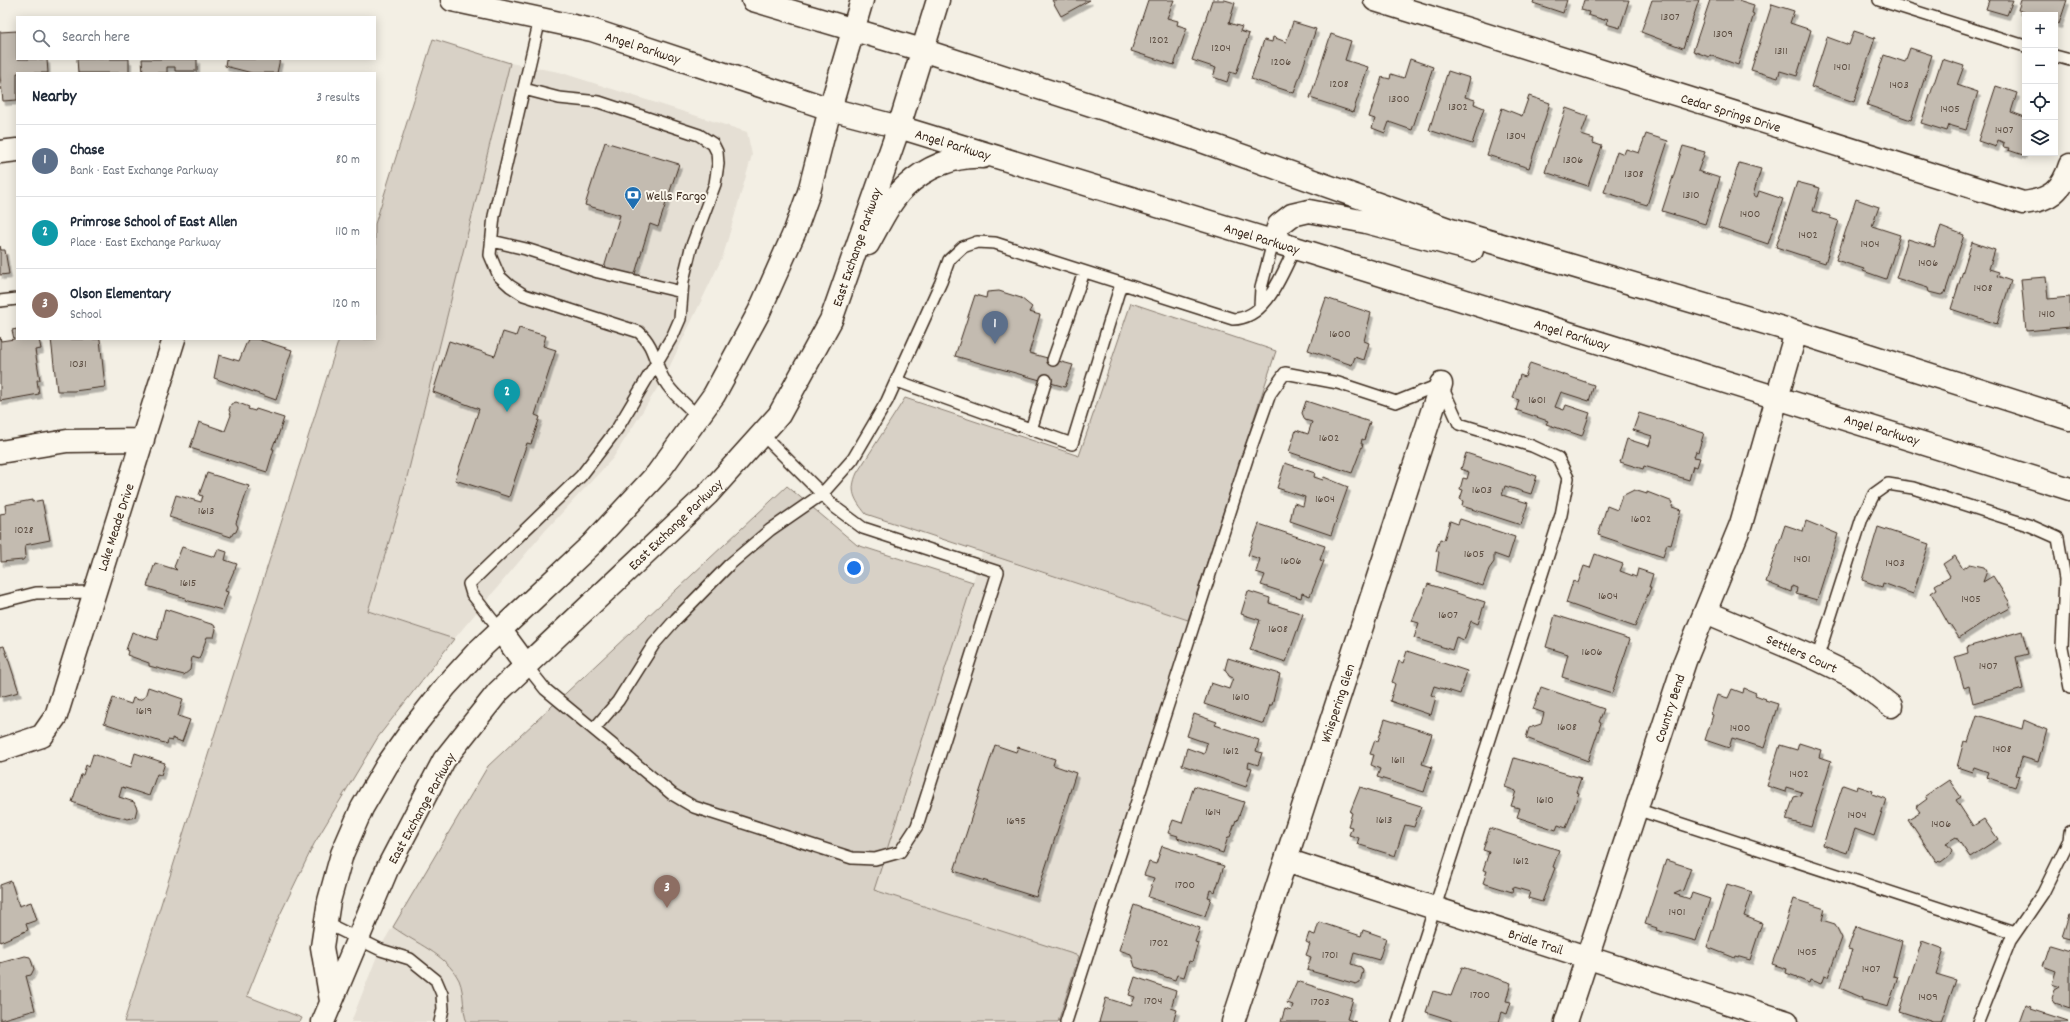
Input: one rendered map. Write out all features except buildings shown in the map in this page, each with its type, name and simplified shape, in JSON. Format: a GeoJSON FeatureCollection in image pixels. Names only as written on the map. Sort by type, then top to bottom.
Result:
{"type":"FeatureCollection","features":[{"type":"Feature","properties":{"kind":"street","name":"Angel Parkway"},"geometry":{"type":"LineString","coordinates":[[452,0],[592,30],[830,108],[899,127],[1295,248],[2070,489]]}},
{"type":"Feature","properties":{"kind":"street"},"geometry":{"type":"LineString","coordinates":[[753,0],[922,50],[1190,137],[1451,230],[1796,332],[2070,419]]}},
{"type":"Feature","properties":{"kind":"street"},"geometry":{"type":"LineString","coordinates":[[331,1001],[322,947],[329,901],[342,854],[362,808],[387,765],[416,724],[446,686],[479,650],[592,544],[657,474],[698,417],[738,353],[778,271],[809,192],[830,108],[862,0]]}},
{"type":"Feature","properties":{"kind":"street","name":"East Exchange Parkway"},"geometry":{"type":"LineString","coordinates":[[323,1022],[388,867],[444,760],[498,692],[708,494],[779,415],[831,320],[899,127],[938,0]]}},
{"type":"Feature","properties":{"kind":"street","name":"Cedar Springs Drive"},"geometry":{"type":"LineString","coordinates":[[1375,0],[2023,203],[2041,200],[2057,190],[2065,180],[2070,165]]}},
{"type":"Feature","properties":{"kind":"street"},"geometry":{"type":"LineString","coordinates":[[0,152],[16,150]]}},
{"type":"Feature","properties":{"kind":"street"},"geometry":{"type":"LineString","coordinates":[[831,320],[863,253],[889,208],[904,188],[925,171],[948,161],[974,156],[1000,158]]}},
{"type":"Feature","properties":{"kind":"street"},"geometry":{"type":"LineString","coordinates":[[1273,242],[1279,225],[1292,215],[1309,211],[1366,222],[1432,241],[1482,252],[1542,257]]}},
{"type":"Feature","properties":{"kind":"street","name":"Country Bend"},"geometry":{"type":"LineString","coordinates":[[1566,1022],[1685,661],[1741,524],[1796,332]]}},
{"type":"Feature","properties":{"kind":"street","name":"Lake Meade Drive"},"geometry":{"type":"LineString","coordinates":[[0,750],[42,736],[56,716],[174,340]]}},
{"type":"Feature","properties":{"kind":"street","name":"Whispering Glen"},"geometry":{"type":"LineString","coordinates":[[1233,1022],[1441,384]]}},
{"type":"Feature","properties":{"kind":"street"},"geometry":{"type":"LineString","coordinates":[[0,452],[67,440],[143,440]]}},
{"type":"Feature","properties":{"kind":"street","name":"Settlers Court"},"geometry":{"type":"LineString","coordinates":[[1706,612],[1817,659],[1854,677],[1891,706]]}},
{"type":"Feature","properties":{"kind":"street"},"geometry":{"type":"LineString","coordinates":[[501,631],[526,665]]}},
{"type":"Feature","properties":{"kind":"street","name":"Bridle Trail"},"geometry":{"type":"LineString","coordinates":[[1286,860],[1787,1022]]}},
{"type":"Feature","properties":{"kind":"lane"},"geometry":{"type":"LineString","coordinates":[[1878,0],[2022,45]]}},
{"type":"Feature","properties":{"kind":"lane"},"geometry":{"type":"LineString","coordinates":[[540,19],[494,216],[490,255],[499,276],[510,286],[540,301],[639,332],[648,340],[654,351],[657,365],[667,386],[698,417]]}},
{"type":"Feature","properties":{"kind":"lane"},"geometry":{"type":"LineString","coordinates":[[2058,57],[2070,60]]}},
{"type":"Feature","properties":{"kind":"lane"},"geometry":{"type":"LineString","coordinates":[[501,631],[472,594],[469,584],[581,476],[617,429],[657,365],[680,319],[683,281],[692,248],[715,184],[718,164],[718,152],[713,144],[699,135],[599,102],[559,98],[524,89]]}},
{"type":"Feature","properties":{"kind":"lane"},"geometry":{"type":"LineString","coordinates":[[492,241],[526,249],[598,272],[682,292]]}},
{"type":"Feature","properties":{"kind":"lane"},"geometry":{"type":"LineString","coordinates":[[594,729],[618,701],[654,644],[686,608],[729,565],[770,530],[822,494],[853,459],[888,401],[949,260],[963,247],[977,242],[995,243],[1232,319],[1248,316],[1271,295],[1295,248]]}},
{"type":"Feature","properties":{"kind":"lane"},"geometry":{"type":"LineString","coordinates":[[1260,306],[1261,288],[1273,242]]}},
{"type":"Feature","properties":{"kind":"lane"},"geometry":{"type":"LineString","coordinates":[[1053,360],[1084,272]]}},
{"type":"Feature","properties":{"kind":"lane"},"geometry":{"type":"LineString","coordinates":[[897,381],[1072,444],[1121,284]]}},
{"type":"Feature","properties":{"kind":"lane"},"geometry":{"type":"LineString","coordinates":[[0,301],[16,299]]}},
{"type":"Feature","properties":{"kind":"lane"},"geometry":{"type":"LineString","coordinates":[[1066,1022],[1242,474],[1270,394],[1285,373],[1338,383],[1396,402],[1441,384],[1459,424],[1532,446],[1558,458],[1568,478],[1561,515],[1398,1022]]}},
{"type":"Feature","properties":{"kind":"lane"},"geometry":{"type":"LineString","coordinates":[[1031,430],[1046,380]]}},
{"type":"Feature","properties":{"kind":"lane"},"geometry":{"type":"LineString","coordinates":[[526,665],[545,689],[672,794],[694,807],[852,858],[874,859],[900,852],[917,826],[998,572],[863,528],[836,508],[762,434]]}},
{"type":"Feature","properties":{"kind":"lane"},"geometry":{"type":"LineString","coordinates":[[1817,659],[1862,518],[1874,494],[1888,484],[1913,488],[2031,526],[2058,538],[2065,579],[2062,647],[2070,688]]}},
{"type":"Feature","properties":{"kind":"lane"},"geometry":{"type":"LineString","coordinates":[[0,602],[36,593],[95,592]]}},
{"type":"Feature","properties":{"kind":"lane"},"geometry":{"type":"LineString","coordinates":[[1636,808],[2015,933]]}},
{"type":"Feature","properties":{"kind":"lane"},"geometry":{"type":"LineString","coordinates":[[1978,1022],[2010,941],[2043,893],[2069,840],[2070,832]]}},
{"type":"Feature","properties":{"kind":"lane"},"geometry":{"type":"LineString","coordinates":[[326,924],[381,950],[410,959],[436,980],[442,994],[443,1008],[440,1022]]}},
{"type":"Feature","properties":{"kind":"shaded area"},"geometry":{"type":"Polygon","coordinates":[[[433,39],[510,63],[399,509],[368,611],[454,639],[378,737],[314,844],[276,923],[247,996],[302,1018],[300,1022],[124,1022],[339,340],[376,340],[376,221],[433,39]]]}},
{"type":"Feature","properties":{"kind":"shaded area"},"geometry":{"type":"Polygon","coordinates":[[[510,63],[559,72],[747,132],[752,155],[723,256],[665,376],[613,458],[545,531],[454,639],[368,611],[399,509],[510,63]]]}},
{"type":"Feature","properties":{"kind":"shaded area"},"geometry":{"type":"Polygon","coordinates":[[[1131,303],[1276,351],[1188,620],[866,514],[862,509],[854,495],[853,490],[857,473],[905,398],[1079,456],[1131,303]]]}},
{"type":"Feature","properties":{"kind":"shaded area"},"geometry":{"type":"Polygon","coordinates":[[[787,486],[857,545],[973,582],[874,890],[1079,956],[1058,1022],[467,1022],[464,1013],[461,985],[453,971],[438,956],[393,927],[488,766],[787,486]]]}},
{"type":"Feature","properties":{"kind":"shaded area"},"geometry":{"type":"Polygon","coordinates":[[[982,553],[1188,620],[1058,1022],[351,1022],[381,946],[488,766],[873,890],[982,553]]]}},
{"type":"Feature","properties":{"kind":"place","name":"Wells Fargo"},"geometry":{"type":"Point","coordinates":[633,210]}},
{"type":"Feature","properties":{"kind":"place","name":"Chase"},"geometry":{"type":"Point","coordinates":[995,344]}},
{"type":"Feature","properties":{"kind":"place","name":"Primrose School of East Allen"},"geometry":{"type":"Point","coordinates":[507,412]}},
{"type":"Feature","properties":{"kind":"place","name":"Olson Elementary"},"geometry":{"type":"Point","coordinates":[667,908]}}]}
